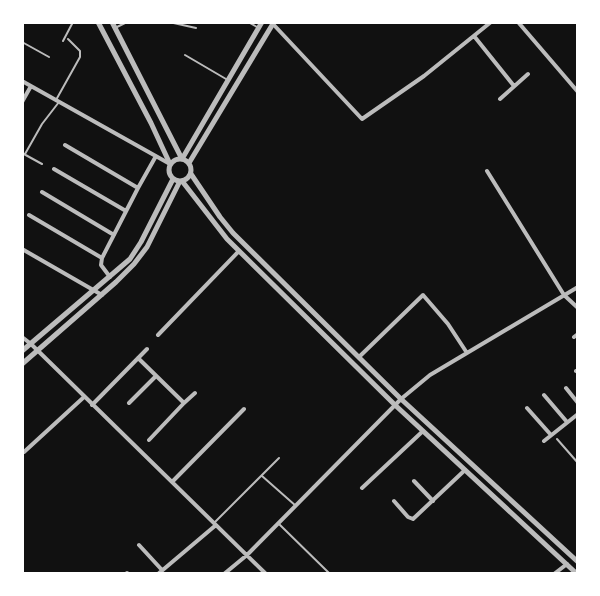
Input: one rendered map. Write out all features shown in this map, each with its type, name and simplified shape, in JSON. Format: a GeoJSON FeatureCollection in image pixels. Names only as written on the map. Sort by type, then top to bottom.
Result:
{"type":"FeatureCollection","features":[{"type":"Feature","properties":{"kind":"street"},"geometry":{"type":"LineString","coordinates":[[98,22],[151,123],[170,164],[169,172],[174,179],[181,181],[226,239],[395,405],[577,574]]}},
{"type":"Feature","properties":{"kind":"street"},"geometry":{"type":"LineString","coordinates":[[189,163],[273,23],[362,119],[424,76],[491,22]]}},
{"type":"Feature","properties":{"kind":"street"},"geometry":{"type":"LineString","coordinates":[[518,22],[578,92]]}},
{"type":"Feature","properties":{"kind":"street"},"geometry":{"type":"LineString","coordinates":[[113,25],[182,159],[189,163],[192,170],[191,174],[233,233],[401,399],[578,562]]}},
{"type":"Feature","properties":{"kind":"street"},"geometry":{"type":"LineString","coordinates":[[182,159],[261,25]]}},
{"type":"Feature","properties":{"kind":"street"},"geometry":{"type":"LineString","coordinates":[[474,36],[514,86]]}},
{"type":"Feature","properties":{"kind":"street"},"geometry":{"type":"LineString","coordinates":[[500,99],[528,74]]}},
{"type":"Feature","properties":{"kind":"street"},"geometry":{"type":"LineString","coordinates":[[22,81],[170,164]]}},
{"type":"Feature","properties":{"kind":"street"},"geometry":{"type":"LineString","coordinates":[[22,102],[31,86]]}},
{"type":"Feature","properties":{"kind":"street"},"geometry":{"type":"LineString","coordinates":[[64,145],[138,188]]}},
{"type":"Feature","properties":{"kind":"street"},"geometry":{"type":"LineString","coordinates":[[110,277],[101,265],[102,258],[156,156]]}},
{"type":"Feature","properties":{"kind":"street"},"geometry":{"type":"LineString","coordinates":[[170,164],[174,160],[182,159]]}},
{"type":"Feature","properties":{"kind":"street"},"geometry":{"type":"LineString","coordinates":[[54,168],[126,211]]}},
{"type":"Feature","properties":{"kind":"street"},"geometry":{"type":"LineString","coordinates":[[486,172],[564,295],[578,308]]}},
{"type":"Feature","properties":{"kind":"street"},"geometry":{"type":"LineString","coordinates":[[22,364],[102,295],[134,264],[147,247],[181,181],[191,174]]}},
{"type":"Feature","properties":{"kind":"street"},"geometry":{"type":"LineString","coordinates":[[22,351],[130,259],[174,179]]}},
{"type":"Feature","properties":{"kind":"street"},"geometry":{"type":"LineString","coordinates":[[42,192],[114,235]]}},
{"type":"Feature","properties":{"kind":"street"},"geometry":{"type":"LineString","coordinates":[[29,215],[102,258]]}},
{"type":"Feature","properties":{"kind":"street"},"geometry":{"type":"LineString","coordinates":[[22,249],[102,295]]}},
{"type":"Feature","properties":{"kind":"street"},"geometry":{"type":"LineString","coordinates":[[158,335],[239,251]]}},
{"type":"Feature","properties":{"kind":"street"},"geometry":{"type":"LineString","coordinates":[[224,574],[279,524],[401,399],[430,375],[578,287]]}},
{"type":"Feature","properties":{"kind":"street"},"geometry":{"type":"LineString","coordinates":[[359,357],[423,295],[448,324],[467,353]]}},
{"type":"Feature","properties":{"kind":"street"},"geometry":{"type":"LineString","coordinates":[[22,338],[31,344],[266,574]]}},
{"type":"Feature","properties":{"kind":"street"},"geometry":{"type":"LineString","coordinates":[[92,405],[147,349]]}},
{"type":"Feature","properties":{"kind":"street"},"geometry":{"type":"LineString","coordinates":[[138,358],[184,403]]}},
{"type":"Feature","properties":{"kind":"street"},"geometry":{"type":"LineString","coordinates":[[129,403],[156,376]]}},
{"type":"Feature","properties":{"kind":"street"},"geometry":{"type":"LineString","coordinates":[[566,388],[578,403]]}},
{"type":"Feature","properties":{"kind":"street"},"geometry":{"type":"LineString","coordinates":[[149,440],[195,393]]}},
{"type":"Feature","properties":{"kind":"street"},"geometry":{"type":"LineString","coordinates":[[544,395],[567,422]]}},
{"type":"Feature","properties":{"kind":"street"},"geometry":{"type":"LineString","coordinates":[[24,452],[84,397]]}},
{"type":"Feature","properties":{"kind":"street"},"geometry":{"type":"LineString","coordinates":[[527,408],[551,435]]}},
{"type":"Feature","properties":{"kind":"street"},"geometry":{"type":"LineString","coordinates":[[172,482],[244,409]]}},
{"type":"Feature","properties":{"kind":"street"},"geometry":{"type":"LineString","coordinates":[[544,441],[578,414]]}},
{"type":"Feature","properties":{"kind":"street"},"geometry":{"type":"LineString","coordinates":[[362,488],[423,431]]}},
{"type":"Feature","properties":{"kind":"street"},"geometry":{"type":"LineString","coordinates":[[394,501],[408,517],[413,519],[465,470]]}},
{"type":"Feature","properties":{"kind":"street"},"geometry":{"type":"LineString","coordinates":[[414,481],[433,501]]}},
{"type":"Feature","properties":{"kind":"street"},"geometry":{"type":"LineString","coordinates":[[158,574],[215,524]]}},
{"type":"Feature","properties":{"kind":"street"},"geometry":{"type":"LineString","coordinates":[[139,545],[162,570]]}},
{"type":"Feature","properties":{"kind":"street"},"geometry":{"type":"LineString","coordinates":[[554,574],[567,564]]}},
{"type":"Feature","properties":{"kind":"street"},"geometry":{"type":"LineString","coordinates":[[258,574],[262,570]]}},
{"type":"Feature","properties":{"kind":"lane"},"geometry":{"type":"LineString","coordinates":[[63,41],[73,22]]}},
{"type":"Feature","properties":{"kind":"lane"},"geometry":{"type":"LineString","coordinates":[[113,25],[127,22]]}},
{"type":"Feature","properties":{"kind":"lane"},"geometry":{"type":"LineString","coordinates":[[170,22],[196,28]]}},
{"type":"Feature","properties":{"kind":"lane"},"geometry":{"type":"LineString","coordinates":[[248,22],[261,25]]}},
{"type":"Feature","properties":{"kind":"lane"},"geometry":{"type":"LineString","coordinates":[[42,164],[24,154],[58,101],[80,57],[80,51],[68,39]]}},
{"type":"Feature","properties":{"kind":"lane"},"geometry":{"type":"LineString","coordinates":[[22,42],[49,57]]}},
{"type":"Feature","properties":{"kind":"lane"},"geometry":{"type":"LineString","coordinates":[[184,56],[228,80]]}},
{"type":"Feature","properties":{"kind":"lane"},"geometry":{"type":"LineString","coordinates":[[557,439],[578,463]]}},
{"type":"Feature","properties":{"kind":"lane"},"geometry":{"type":"LineString","coordinates":[[215,524],[278,458]]}},
{"type":"Feature","properties":{"kind":"lane"},"geometry":{"type":"LineString","coordinates":[[262,475],[296,506]]}},
{"type":"Feature","properties":{"kind":"lane"},"geometry":{"type":"LineString","coordinates":[[279,524],[330,574]]}}]}
